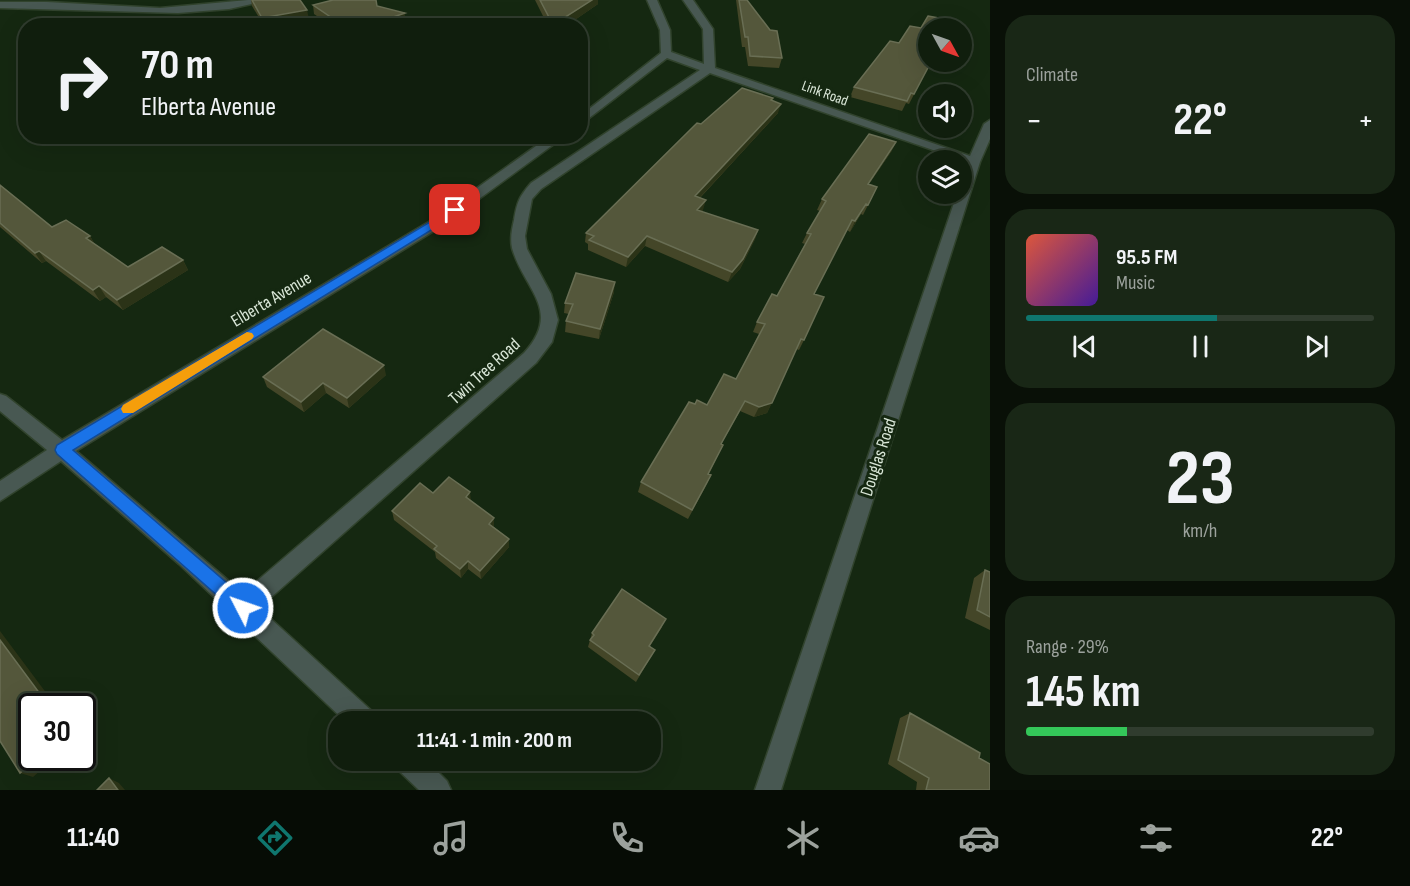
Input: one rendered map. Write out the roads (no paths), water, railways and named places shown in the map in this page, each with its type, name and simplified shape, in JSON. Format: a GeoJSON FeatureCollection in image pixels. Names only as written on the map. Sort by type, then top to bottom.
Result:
{"type":"FeatureCollection","features":[{"type":"Feature","properties":{"kind":"street"},"geometry":{"type":"LineString","coordinates":[[0,5],[54,4],[165,11],[225,7],[264,0]]}},
{"type":"Feature","properties":{"kind":"street"},"geometry":{"type":"LineString","coordinates":[[588,116],[666,54],[665,30],[652,0]]}},
{"type":"Feature","properties":{"kind":"street"},"geometry":{"type":"LineString","coordinates":[[688,0],[708,29],[710,68]]}},
{"type":"Feature","properties":{"kind":"street","name":"Link Road"},"geometry":{"type":"LineString","coordinates":[[666,54],[974,162]]}},
{"type":"Feature","properties":{"kind":"street","name":"Twin Tree Road"},"geometry":{"type":"LineString","coordinates":[[243,608],[530,358],[544,342],[550,320],[543,294],[520,249],[518,236],[525,198],[536,186],[710,68]]}},
{"type":"Feature","properties":{"kind":"street","name":"Douglas Road"},"geometry":{"type":"LineString","coordinates":[[768,790],[974,162],[990,124]]}},
{"type":"Feature","properties":{"kind":"street","name":"Elberta Avenue"},"geometry":{"type":"LineString","coordinates":[[0,492],[62,450],[437,223],[548,144]]}},
{"type":"Feature","properties":{"kind":"street"},"geometry":{"type":"LineString","coordinates":[[0,401],[62,450],[243,608],[353,711]]}},
{"type":"Feature","properties":{"kind":"street"},"geometry":{"type":"LineString","coordinates":[[418,771],[438,790]]}}]}
